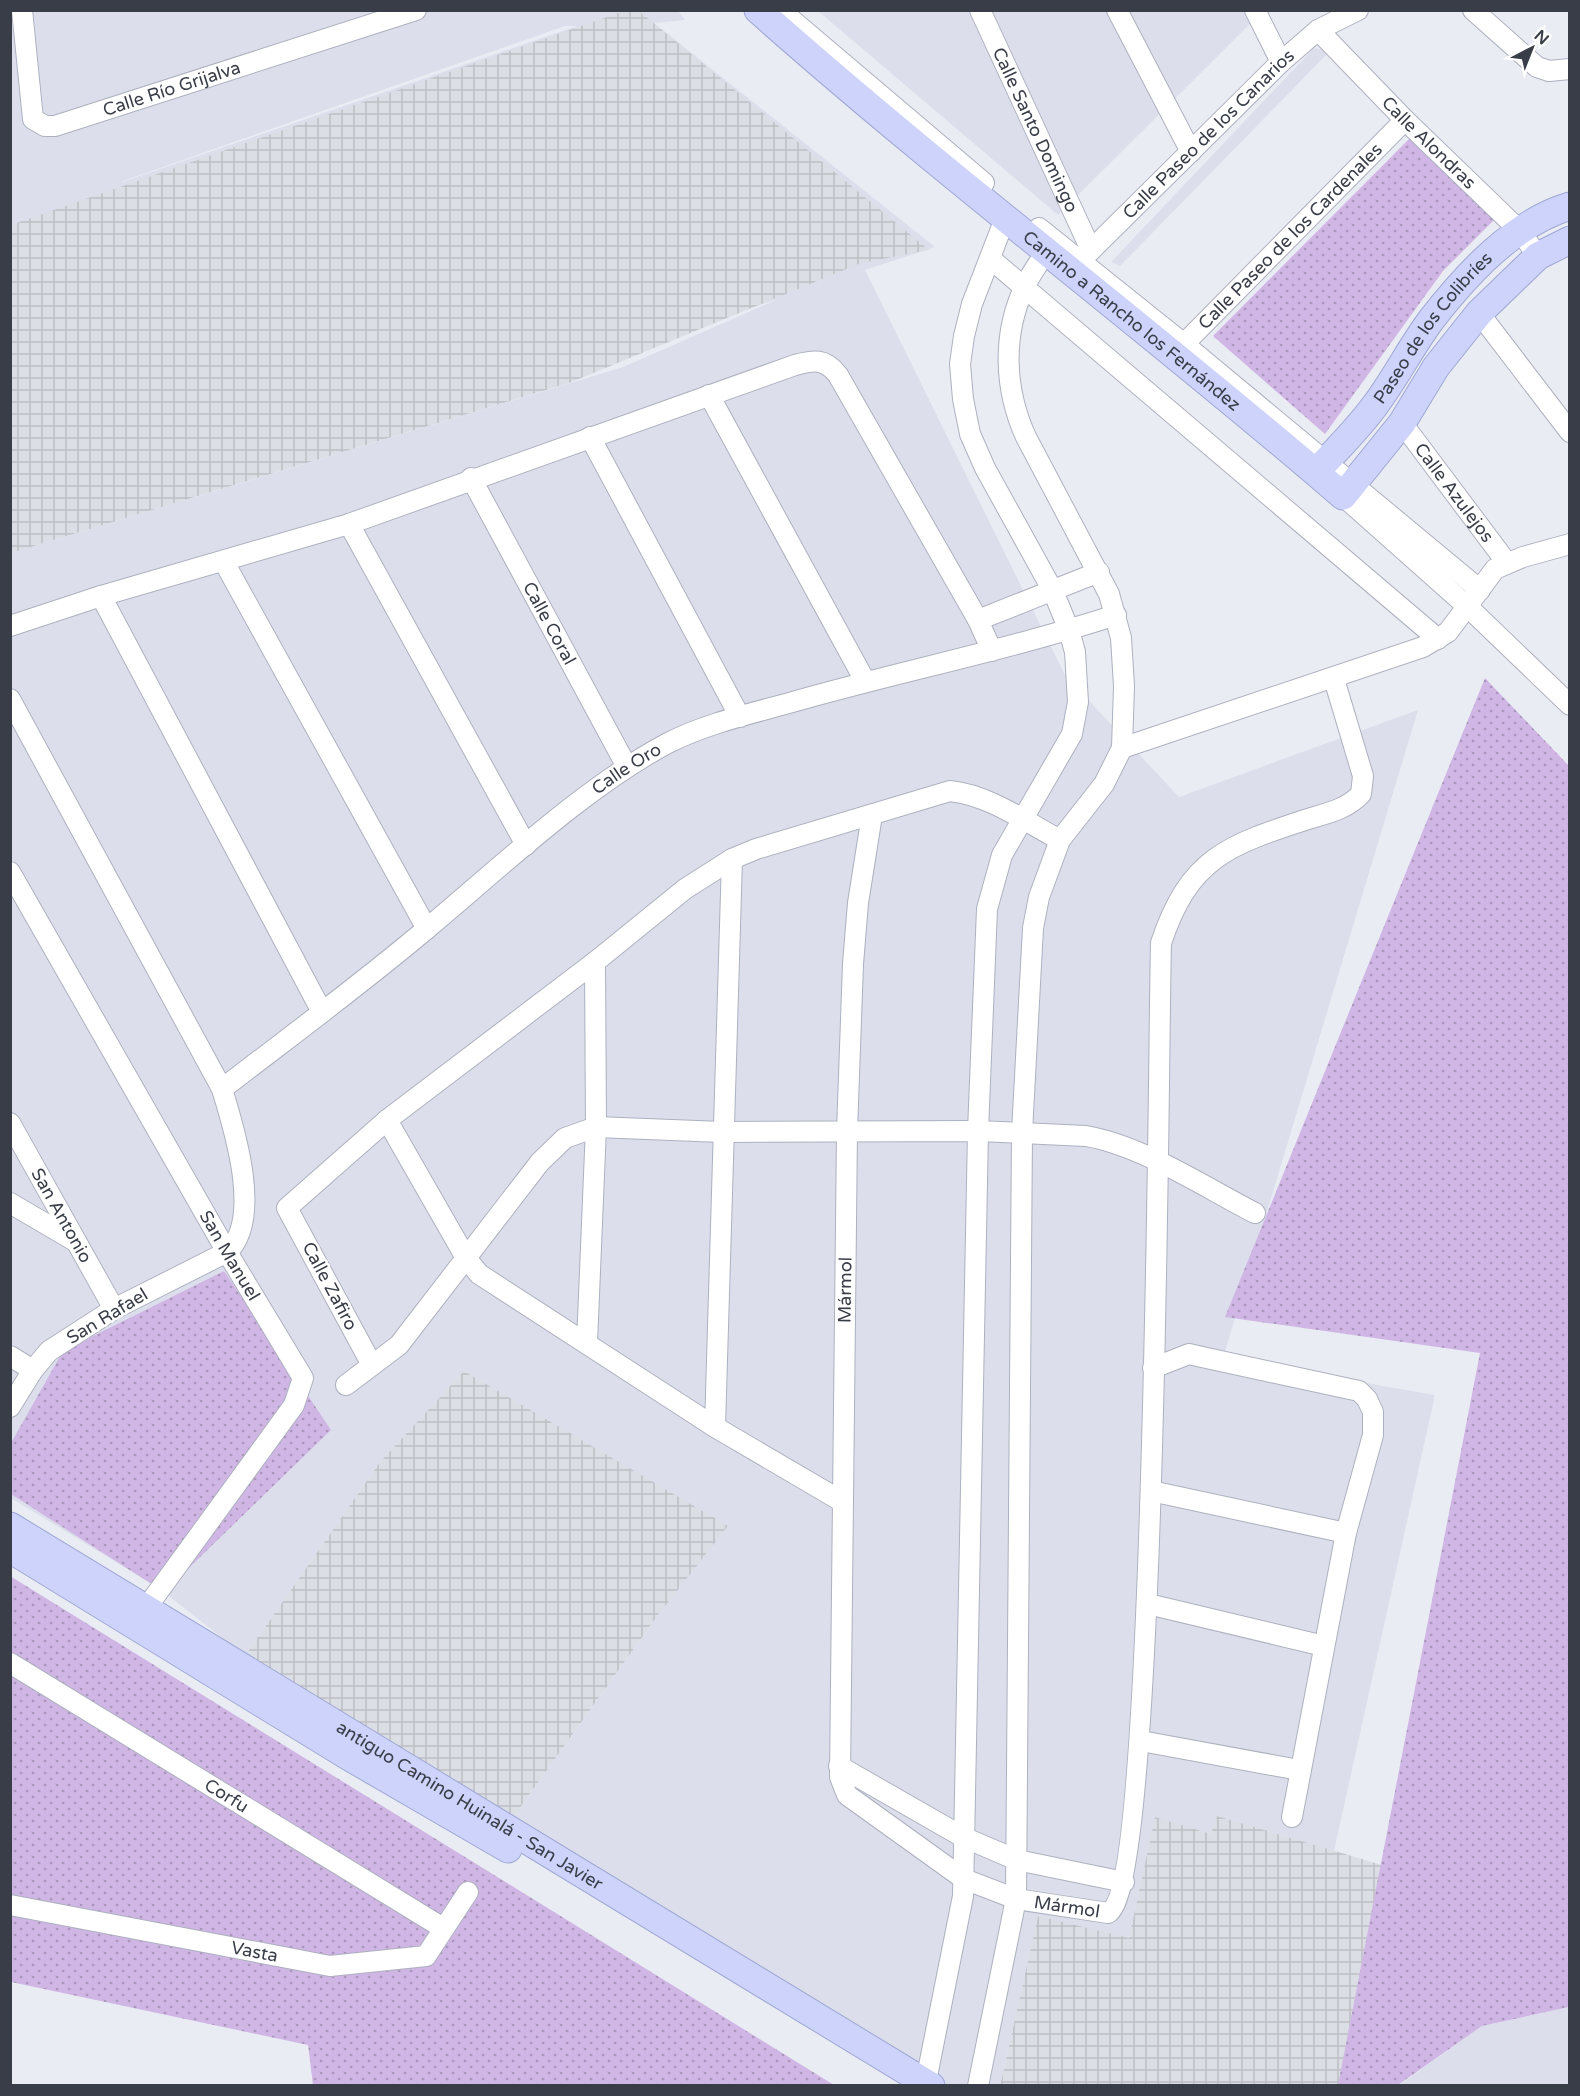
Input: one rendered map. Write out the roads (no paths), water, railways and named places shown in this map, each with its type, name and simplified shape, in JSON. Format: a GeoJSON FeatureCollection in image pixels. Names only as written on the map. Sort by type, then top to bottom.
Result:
{"type":"FeatureCollection","features":[{"type":"Feature","properties":{"kind":"street","name":"Calle Río Grijalva"},"geometry":{"type":"LineString","coordinates":[[22,10],[33,119],[45,126],[55,126],[416,10]]}},
{"type":"Feature","properties":{"kind":"street","name":"Camino a Rancho los Fernández"},"geometry":{"type":"LineString","coordinates":[[758,10],[846,89],[1047,250],[1081,260],[1179,349],[1347,490],[1569,705]]}},
{"type":"Feature","properties":{"kind":"street"},"geometry":{"type":"LineString","coordinates":[[780,10],[1011,206],[1081,260]]}},
{"type":"Feature","properties":{"kind":"street"},"geometry":{"type":"LineString","coordinates":[[1117,10],[1191,152]]}},
{"type":"Feature","properties":{"kind":"street"},"geometry":{"type":"LineString","coordinates":[[1255,10],[1281,62]]}},
{"type":"Feature","properties":{"kind":"street","name":"Calle Paseo de los Canarios"},"geometry":{"type":"LineString","coordinates":[[1081,260],[1281,62],[1318,30],[1358,10]]}},
{"type":"Feature","properties":{"kind":"street"},"geometry":{"type":"LineString","coordinates":[[1473,10],[1537,67],[1549,72],[1569,69]]}},
{"type":"Feature","properties":{"kind":"street","name":"Calle Santo Domingo"},"geometry":{"type":"LineString","coordinates":[[979,13],[1081,260]]}},
{"type":"Feature","properties":{"kind":"street","name":"Calle Alondras"},"geometry":{"type":"LineString","coordinates":[[1318,30],[1405,120],[1519,230],[1538,256]]}},
{"type":"Feature","properties":{"kind":"street","name":"Calle Paseo de los Cardenales"},"geometry":{"type":"LineString","coordinates":[[1179,349],[1405,120]]}},
{"type":"Feature","properties":{"kind":"street","name":"Paseo de los Colibríes"},"geometry":{"type":"LineString","coordinates":[[1321,467],[1376,405],[1431,320],[1494,253],[1519,230],[1543,216],[1569,206]]}},
{"type":"Feature","properties":{"kind":"street"},"geometry":{"type":"LineString","coordinates":[[10,1526],[140,1617],[346,1755],[920,2085],[963,1906],[978,1131],[987,909],[1002,855],[1072,734],[1078,702],[1075,652],[1069,630],[1053,591],[970,434],[963,399],[960,364],[964,336],[972,304],[992,260],[1006,216]]}},
{"type":"Feature","properties":{"kind":"street","name":"Paseo de los Colibríes"},"geometry":{"type":"LineString","coordinates":[[1347,490],[1402,423],[1436,367],[1479,313],[1538,256],[1569,240]]}},
{"type":"Feature","properties":{"kind":"street"},"geometry":{"type":"LineString","coordinates":[[978,2085],[1016,1899],[1022,1132],[1033,928],[1039,897],[1060,840],[1104,784],[1122,748],[1124,686],[1121,638],[1116,615],[1099,572],[1016,414],[1007,362],[1014,319],[1025,286],[1047,250]]}},
{"type":"Feature","properties":{"kind":"street"},"geometry":{"type":"LineString","coordinates":[[992,260],[1438,639]]}},
{"type":"Feature","properties":{"kind":"street"},"geometry":{"type":"LineString","coordinates":[[1479,313],[1569,432]]}},
{"type":"Feature","properties":{"kind":"street"},"geometry":{"type":"LineString","coordinates":[[10,626],[101,596],[348,524],[471,478],[709,395],[820,360],[830,364],[978,620],[992,651]]}},
{"type":"Feature","properties":{"kind":"street"},"geometry":{"type":"LineString","coordinates":[[709,395],[865,681]]}},
{"type":"Feature","properties":{"kind":"street","name":"Calle Azulejos"},"geometry":{"type":"LineString","coordinates":[[1402,423],[1507,563]]}},
{"type":"Feature","properties":{"kind":"street"},"geometry":{"type":"LineString","coordinates":[[590,437],[740,717]]}},
{"type":"Feature","properties":{"kind":"street","name":"Calle Coral"},"geometry":{"type":"LineString","coordinates":[[471,478],[627,767]]}},
{"type":"Feature","properties":{"kind":"street"},"geometry":{"type":"LineString","coordinates":[[1347,490],[1480,590]]}},
{"type":"Feature","properties":{"kind":"street"},"geometry":{"type":"LineString","coordinates":[[348,524],[526,845]]}},
{"type":"Feature","properties":{"kind":"street"},"geometry":{"type":"LineString","coordinates":[[1122,748],[1234,709],[1334,679],[1402,655],[1438,639],[1468,607],[1495,569],[1507,563],[1569,544]]}},
{"type":"Feature","properties":{"kind":"street"},"geometry":{"type":"LineString","coordinates":[[224,562],[427,929]]}},
{"type":"Feature","properties":{"kind":"street"},"geometry":{"type":"LineString","coordinates":[[978,620],[1099,572]]}},
{"type":"Feature","properties":{"kind":"street"},"geometry":{"type":"LineString","coordinates":[[101,596],[322,1012]]}},
{"type":"Feature","properties":{"kind":"street","name":"Calle Oro"},"geometry":{"type":"LineString","coordinates":[[222,1089],[427,929],[526,845],[627,767],[670,742],[740,717],[865,681],[992,651],[1116,615]]}},
{"type":"Feature","properties":{"kind":"street"},"geometry":{"type":"LineString","coordinates":[[1124,1882],[1141,1741],[1148,1604],[1161,943],[1170,914],[1185,887],[1205,865],[1228,848],[1253,837],[1344,808],[1361,794],[1364,776],[1334,679]]}},
{"type":"Feature","properties":{"kind":"street"},"geometry":{"type":"LineString","coordinates":[[10,699],[222,1089],[240,1151],[243,1194],[241,1231],[237,1243],[227,1252]]}},
{"type":"Feature","properties":{"kind":"street"},"geometry":{"type":"LineString","coordinates":[[843,1502],[715,1427],[587,1343],[491,1284],[466,1258],[387,1120],[595,962],[685,890],[732,859],[756,849],[950,791],[966,792],[984,799],[1060,840]]}},
{"type":"Feature","properties":{"kind":"street","name":"Mármol"},"geometry":{"type":"LineString","coordinates":[[839,1766],[963,1837],[1017,1860],[1124,1882],[1115,1910],[1108,1913],[1016,1899],[964,1879],[847,1795],[839,1766],[847,1131],[853,964],[858,903],[872,815]]}},
{"type":"Feature","properties":{"kind":"street"},"geometry":{"type":"LineString","coordinates":[[715,1427],[732,859]]}},
{"type":"Feature","properties":{"kind":"street","name":"San Manuel"},"geometry":{"type":"LineString","coordinates":[[10,872],[227,1252],[303,1378],[294,1405],[140,1617]]}},
{"type":"Feature","properties":{"kind":"street"},"geometry":{"type":"LineString","coordinates":[[587,1343],[596,1127],[595,962]]}},
{"type":"Feature","properties":{"kind":"street","name":"Calle Zafiro"},"geometry":{"type":"LineString","coordinates":[[372,1365],[287,1208],[387,1120]]}},
{"type":"Feature","properties":{"kind":"street","name":"San Antonio"},"geometry":{"type":"LineString","coordinates":[[10,1123],[114,1309]]}},
{"type":"Feature","properties":{"kind":"street"},"geometry":{"type":"LineString","coordinates":[[346,1385],[399,1345],[547,1155],[565,1138],[596,1127],[723,1131],[978,1131],[1095,1137],[1156,1161],[1255,1214]]}},
{"type":"Feature","properties":{"kind":"street"},"geometry":{"type":"LineString","coordinates":[[10,1203],[76,1242]]}},
{"type":"Feature","properties":{"kind":"street","name":"San Rafael"},"geometry":{"type":"LineString","coordinates":[[10,1407],[33,1370],[49,1352],[114,1309],[227,1252]]}},
{"type":"Feature","properties":{"kind":"street"},"geometry":{"type":"LineString","coordinates":[[1153,1368],[1189,1354],[1359,1391],[1367,1399],[1373,1412],[1373,1435],[1346,1533],[1299,1770],[1292,1817]]}},
{"type":"Feature","properties":{"kind":"street"},"geometry":{"type":"LineString","coordinates":[[10,1356],[33,1370]]}},
{"type":"Feature","properties":{"kind":"street"},"geometry":{"type":"LineString","coordinates":[[1151,1491],[1346,1533]]}},
{"type":"Feature","properties":{"kind":"street"},"geometry":{"type":"LineString","coordinates":[[10,1550],[140,1617]]}},
{"type":"Feature","properties":{"kind":"street"},"geometry":{"type":"LineString","coordinates":[[1148,1604],[1324,1646]]}},
{"type":"Feature","properties":{"kind":"street","name":"Corfu"},"geometry":{"type":"LineString","coordinates":[[10,1663],[443,1928]]}},
{"type":"Feature","properties":{"kind":"street"},"geometry":{"type":"LineString","coordinates":[[1141,1741],[1299,1770]]}},
{"type":"Feature","properties":{"kind":"street","name":"Vasta"},"geometry":{"type":"LineString","coordinates":[[10,1905],[330,1966],[426,1956],[468,1892]]}}]}
